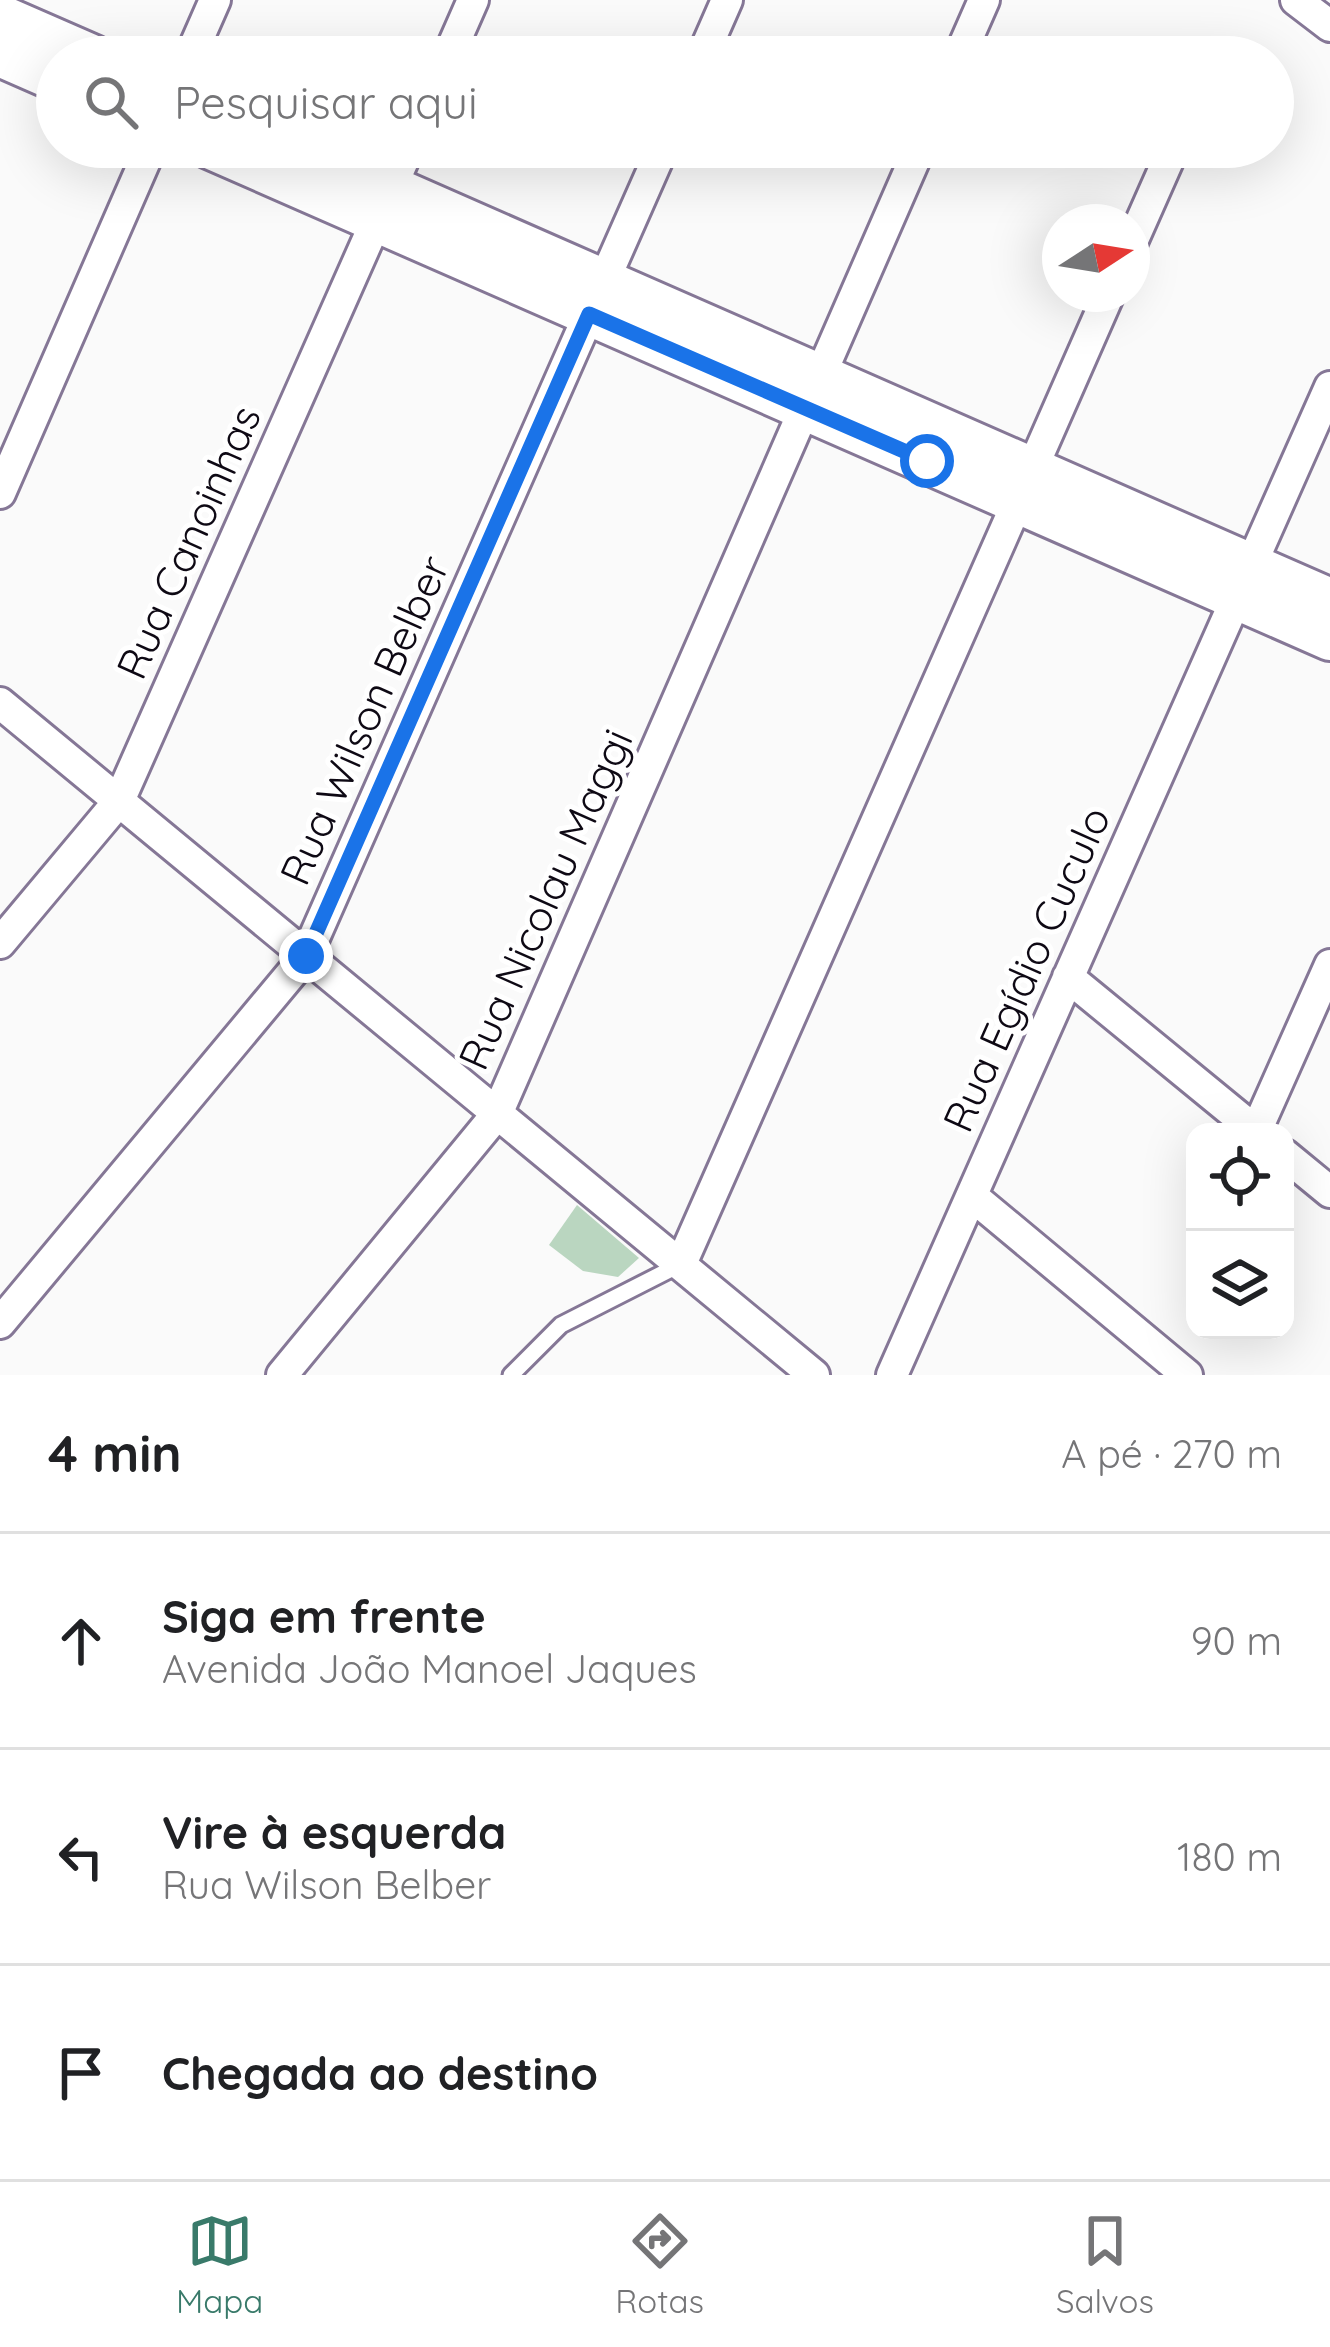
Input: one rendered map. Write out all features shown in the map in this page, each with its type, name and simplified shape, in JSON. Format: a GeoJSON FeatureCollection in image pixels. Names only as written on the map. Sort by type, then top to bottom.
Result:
{"type":"FeatureCollection","features":[{"type":"Feature","properties":{"kind":"street"},"geometry":{"type":"LineString","coordinates":[[199,36],[215,0]]}},
{"type":"Feature","properties":{"kind":"street"},"geometry":{"type":"LineString","coordinates":[[457,36],[473,0]]}},
{"type":"Feature","properties":{"kind":"street"},"geometry":{"type":"LineString","coordinates":[[712,36],[728,0]]}},
{"type":"Feature","properties":{"kind":"street"},"geometry":{"type":"LineString","coordinates":[[968,36],[984,0]]}},
{"type":"Feature","properties":{"kind":"street"},"geometry":{"type":"LineString","coordinates":[[1296,0],[1327,18]]}},
{"type":"Feature","properties":{"kind":"street"},"geometry":{"type":"LineString","coordinates":[[0,16],[46,36]]}},
{"type":"Feature","properties":{"kind":"street"},"geometry":{"type":"LineString","coordinates":[[0,55],[36,71]]}},
{"type":"Feature","properties":{"kind":"street"},"geometry":{"type":"LineString","coordinates":[[0,493],[142,168]]}},
{"type":"Feature","properties":{"kind":"street"},"geometry":{"type":"LineString","coordinates":[[273,168],[383,204],[1110,522],[1244,582],[1330,639]]}},
{"type":"Feature","properties":{"kind":"street"},"geometry":{"type":"LineString","coordinates":[[330,168],[383,204]]}},
{"type":"Feature","properties":{"kind":"street","name":"Rua Canoinhas"},"geometry":{"type":"LineString","coordinates":[[0,944],[119,801],[399,168]]}},
{"type":"Feature","properties":{"kind":"street","name":"Rua Wilson Belber"},"geometry":{"type":"LineString","coordinates":[[0,1323],[306,956],[654,168]]}},
{"type":"Feature","properties":{"kind":"street","name":"Rua Nicolau Maggi"},"geometry":{"type":"LineString","coordinates":[[282,1375],[497,1114],[911,168]]}},
{"type":"Feature","properties":{"kind":"street"},"geometry":{"type":"LineString","coordinates":[[1149,204],[1165,168]]}},
{"type":"Feature","properties":{"kind":"street"},"geometry":{"type":"LineString","coordinates":[[681,1264],[1101,312]]}},
{"type":"Feature","properties":{"kind":"street","name":"Rua Egídio Cuculo"},"geometry":{"type":"LineString","coordinates":[[892,1375],[1330,387]]}},
{"type":"Feature","properties":{"kind":"street"},"geometry":{"type":"LineString","coordinates":[[1244,582],[1330,600]]}},
{"type":"Feature","properties":{"kind":"street"},"geometry":{"type":"LineString","coordinates":[[0,703],[814,1375]]}},
{"type":"Feature","properties":{"kind":"street"},"geometry":{"type":"LineString","coordinates":[[1260,1123],[1330,964]]}},
{"type":"Feature","properties":{"kind":"street"},"geometry":{"type":"LineString","coordinates":[[1068,977],[1246,1123]]}},
{"type":"Feature","properties":{"kind":"street"},"geometry":{"type":"LineString","coordinates":[[1294,1162],[1330,1192]]}},
{"type":"Feature","properties":{"kind":"street"},"geometry":{"type":"LineString","coordinates":[[972,1196],[1187,1375]]}},
{"type":"Feature","properties":{"kind":"lane"},"geometry":{"type":"LineString","coordinates":[[511,1375],[561,1324],[681,1264]]}},
{"type":"Feature","properties":{"kind":"green space"},"geometry":{"type":"Polygon","coordinates":[[[577,1205],[639,1258],[618,1277],[583,1271],[549,1245],[577,1205]]]}},
{"type":"Feature","properties":{"kind":"route"},"geometry":{"type":"LineString","coordinates":[[306,956],[589,314],[927,461]]}}]}
